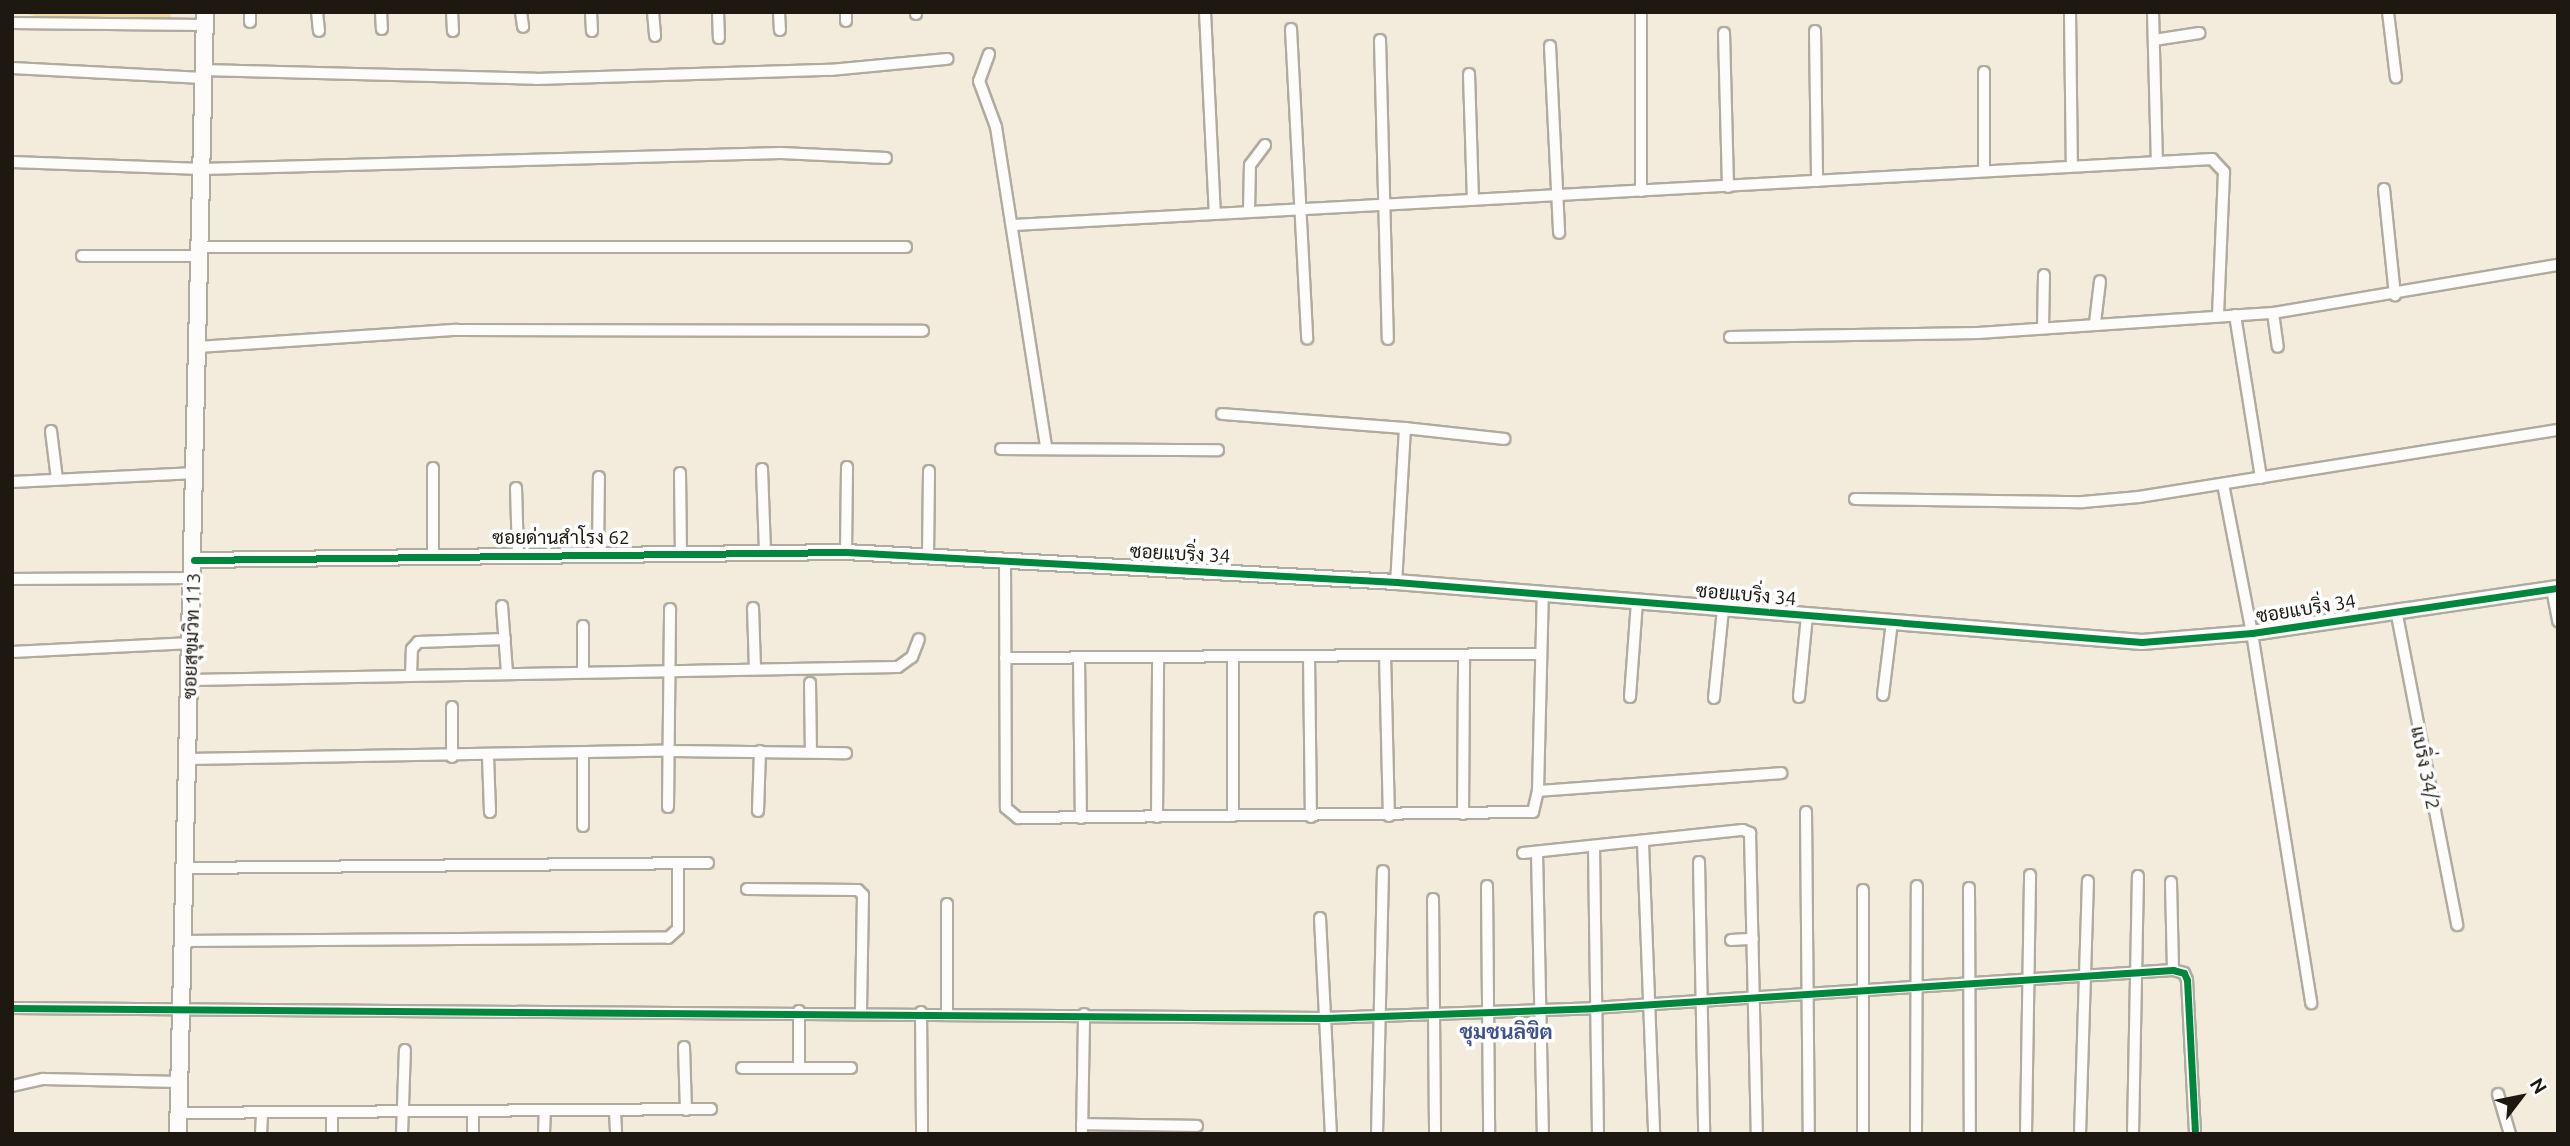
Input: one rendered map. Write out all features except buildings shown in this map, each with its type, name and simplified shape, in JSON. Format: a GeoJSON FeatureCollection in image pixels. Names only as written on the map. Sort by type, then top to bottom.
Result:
{"type":"FeatureCollection","features":[{"type":"Feature","properties":{"kind":"main road","name":"ซอยสุขุมวิท 113"},"geometry":{"type":"LineString","coordinates":[[178,1134],[194,578],[204,19]]}},
{"type":"Feature","properties":{"kind":"street"},"geometry":{"type":"LineString","coordinates":[[317,12],[319,31]]}},
{"type":"Feature","properties":{"kind":"street"},"geometry":{"type":"LineString","coordinates":[[381,12],[382,29]]}},
{"type":"Feature","properties":{"kind":"street"},"geometry":{"type":"LineString","coordinates":[[452,12],[453,31]]}},
{"type":"Feature","properties":{"kind":"street"},"geometry":{"type":"LineString","coordinates":[[522,12],[523,27]]}},
{"type":"Feature","properties":{"kind":"street"},"geometry":{"type":"LineString","coordinates":[[591,12],[592,31]]}},
{"type":"Feature","properties":{"kind":"street"},"geometry":{"type":"LineString","coordinates":[[653,12],[655,36]]}},
{"type":"Feature","properties":{"kind":"street"},"geometry":{"type":"LineString","coordinates":[[718,12],[719,38]]}},
{"type":"Feature","properties":{"kind":"street"},"geometry":{"type":"LineString","coordinates":[[779,12],[780,30]]}},
{"type":"Feature","properties":{"kind":"street"},"geometry":{"type":"LineString","coordinates":[[1205,12],[1215,214]]}},
{"type":"Feature","properties":{"kind":"street"},"geometry":{"type":"LineString","coordinates":[[1641,12],[1641,191]]}},
{"type":"Feature","properties":{"kind":"street"},"geometry":{"type":"LineString","coordinates":[[2070,12],[2072,166]]}},
{"type":"Feature","properties":{"kind":"street"},"geometry":{"type":"LineString","coordinates":[[2153,12],[2157,161]]}},
{"type":"Feature","properties":{"kind":"street"},"geometry":{"type":"LineString","coordinates":[[2388,12],[2396,78]]}},
{"type":"Feature","properties":{"kind":"street"},"geometry":{"type":"LineString","coordinates":[[12,23],[204,19]]}},
{"type":"Feature","properties":{"kind":"street"},"geometry":{"type":"LineString","coordinates":[[1291,29],[1307,339]]}},
{"type":"Feature","properties":{"kind":"street"},"geometry":{"type":"LineString","coordinates":[[1815,31],[1817,181]]}},
{"type":"Feature","properties":{"kind":"street"},"geometry":{"type":"LineString","coordinates":[[1724,33],[1728,187]]}},
{"type":"Feature","properties":{"kind":"street"},"geometry":{"type":"LineString","coordinates":[[2154,40],[2199,33]]}},
{"type":"Feature","properties":{"kind":"street"},"geometry":{"type":"LineString","coordinates":[[1380,40],[1388,340]]}},
{"type":"Feature","properties":{"kind":"street"},"geometry":{"type":"LineString","coordinates":[[1550,46],[1559,233]]}},
{"type":"Feature","properties":{"kind":"street"},"geometry":{"type":"LineString","coordinates":[[989,54],[979,81],[996,127],[1014,225],[1046,447]]}},
{"type":"Feature","properties":{"kind":"street"},"geometry":{"type":"LineString","coordinates":[[12,68],[536,79],[831,69],[947,59]]}},
{"type":"Feature","properties":{"kind":"street"},"geometry":{"type":"LineString","coordinates":[[1984,72],[1984,170]]}},
{"type":"Feature","properties":{"kind":"street"},"geometry":{"type":"LineString","coordinates":[[1469,74],[1473,200]]}},
{"type":"Feature","properties":{"kind":"street"},"geometry":{"type":"LineString","coordinates":[[1249,211],[1250,165],[1265,145]]}},
{"type":"Feature","properties":{"kind":"street"},"geometry":{"type":"LineString","coordinates":[[12,162],[202,169],[781,153],[887,158]]}},
{"type":"Feature","properties":{"kind":"street"},"geometry":{"type":"LineString","coordinates":[[1014,225],[2212,159],[2224,172],[2218,316]]}},
{"type":"Feature","properties":{"kind":"street"},"geometry":{"type":"LineString","coordinates":[[2384,189],[2395,295]]}},
{"type":"Feature","properties":{"kind":"street"},"geometry":{"type":"LineString","coordinates":[[82,256],[200,252],[906,247]]}},
{"type":"Feature","properties":{"kind":"street"},"geometry":{"type":"LineString","coordinates":[[1730,337],[1863,338],[2273,313],[2395,295],[2558,265]]}},
{"type":"Feature","properties":{"kind":"street"},"geometry":{"type":"LineString","coordinates":[[2043,327],[2044,275]]}},
{"type":"Feature","properties":{"kind":"street"},"geometry":{"type":"LineString","coordinates":[[2095,323],[2100,281]]}},
{"type":"Feature","properties":{"kind":"street"},"geometry":{"type":"LineString","coordinates":[[2273,313],[2278,347]]}},
{"type":"Feature","properties":{"kind":"street"},"geometry":{"type":"LineString","coordinates":[[2235,315],[2260,478]]}},
{"type":"Feature","properties":{"kind":"street"},"geometry":{"type":"LineString","coordinates":[[198,347],[456,330],[923,331]]}},
{"type":"Feature","properties":{"kind":"street"},"geometry":{"type":"LineString","coordinates":[[1222,414],[1405,428],[1504,439]]}},
{"type":"Feature","properties":{"kind":"street"},"geometry":{"type":"LineString","coordinates":[[1396,582],[1405,428]]}},
{"type":"Feature","properties":{"kind":"street"},"geometry":{"type":"LineString","coordinates":[[1855,499],[2083,502],[2222,484],[2558,430]]}},
{"type":"Feature","properties":{"kind":"street"},"geometry":{"type":"LineString","coordinates":[[51,431],[58,479]]}},
{"type":"Feature","properties":{"kind":"street"},"geometry":{"type":"LineString","coordinates":[[1002,449],[1046,447],[1218,450]]}},
{"type":"Feature","properties":{"kind":"street"},"geometry":{"type":"LineString","coordinates":[[846,467],[846,552]]}},
{"type":"Feature","properties":{"kind":"street"},"geometry":{"type":"LineString","coordinates":[[433,468],[433,555]]}},
{"type":"Feature","properties":{"kind":"street"},"geometry":{"type":"LineString","coordinates":[[762,469],[765,552]]}},
{"type":"Feature","properties":{"kind":"street"},"geometry":{"type":"LineString","coordinates":[[928,556],[929,471]]}},
{"type":"Feature","properties":{"kind":"street"},"geometry":{"type":"LineString","coordinates":[[12,482],[196,473]]}},
{"type":"Feature","properties":{"kind":"street"},"geometry":{"type":"LineString","coordinates":[[681,473],[681,553]]}},
{"type":"Feature","properties":{"kind":"street"},"geometry":{"type":"LineString","coordinates":[[598,554],[599,477]]}},
{"type":"Feature","properties":{"kind":"street"},"geometry":{"type":"LineString","coordinates":[[2222,484],[2252,634],[2311,1003]]}},
{"type":"Feature","properties":{"kind":"street"},"geometry":{"type":"LineString","coordinates":[[516,488],[517,554]]}},
{"type":"Feature","properties":{"kind":"street","name":"ซอยด่านสำโรง 62"},"geometry":{"type":"LineString","coordinates":[[194,560],[765,552],[928,556]]}},
{"type":"Feature","properties":{"kind":"street","name":"ซอยแบริ่ง 34"},"geometry":{"type":"LineString","coordinates":[[928,556],[1396,582],[2142,642],[2252,634],[2396,610],[2555,588]]}},
{"type":"Feature","properties":{"kind":"street"},"geometry":{"type":"LineString","coordinates":[[1005,560],[1006,808],[1018,818],[1311,817],[1533,812],[1538,791],[1543,593]]}},
{"type":"Feature","properties":{"kind":"street"},"geometry":{"type":"LineString","coordinates":[[12,579],[194,578]]}},
{"type":"Feature","properties":{"kind":"street"},"geometry":{"type":"LineString","coordinates":[[2555,588],[2558,621]]}},
{"type":"Feature","properties":{"kind":"street"},"geometry":{"type":"LineString","coordinates":[[1630,697],[1637,602]]}},
{"type":"Feature","properties":{"kind":"street"},"geometry":{"type":"LineString","coordinates":[[502,606],[507,673]]}},
{"type":"Feature","properties":{"kind":"street"},"geometry":{"type":"LineString","coordinates":[[753,608],[755,669]]}},
{"type":"Feature","properties":{"kind":"street"},"geometry":{"type":"LineString","coordinates":[[668,807],[670,609]]}},
{"type":"Feature","properties":{"kind":"street"},"geometry":{"type":"LineString","coordinates":[[1714,698],[1723,609]]}},
{"type":"Feature","properties":{"kind":"street","name":"แบริ่ง 34/2"},"geometry":{"type":"LineString","coordinates":[[2396,610],[2456,925]]}},
{"type":"Feature","properties":{"kind":"street"},"geometry":{"type":"LineString","coordinates":[[1799,697],[1807,615]]}},
{"type":"Feature","properties":{"kind":"street"},"geometry":{"type":"LineString","coordinates":[[1883,695],[1892,622]]}},
{"type":"Feature","properties":{"kind":"street"},"geometry":{"type":"LineString","coordinates":[[583,626],[583,670]]}},
{"type":"Feature","properties":{"kind":"street"},"geometry":{"type":"LineString","coordinates":[[411,675],[412,649],[418,642],[505,639]]}},
{"type":"Feature","properties":{"kind":"street"},"geometry":{"type":"LineString","coordinates":[[191,680],[583,670],[898,667],[912,657],[919,639]]}},
{"type":"Feature","properties":{"kind":"street"},"geometry":{"type":"LineString","coordinates":[[12,653],[192,643]]}},
{"type":"Feature","properties":{"kind":"street"},"geometry":{"type":"LineString","coordinates":[[1005,658],[1541,654]]}},
{"type":"Feature","properties":{"kind":"street"},"geometry":{"type":"LineString","coordinates":[[1385,655],[1389,816]]}},
{"type":"Feature","properties":{"kind":"street"},"geometry":{"type":"LineString","coordinates":[[1464,655],[1464,814]]}},
{"type":"Feature","properties":{"kind":"street"},"geometry":{"type":"LineString","coordinates":[[1233,656],[1233,817]]}},
{"type":"Feature","properties":{"kind":"street"},"geometry":{"type":"LineString","coordinates":[[1309,656],[1311,817]]}},
{"type":"Feature","properties":{"kind":"street"},"geometry":{"type":"LineString","coordinates":[[1157,817],[1158,657]]}},
{"type":"Feature","properties":{"kind":"street"},"geometry":{"type":"LineString","coordinates":[[1079,659],[1081,818]]}},
{"type":"Feature","properties":{"kind":"street"},"geometry":{"type":"LineString","coordinates":[[810,683],[811,752]]}},
{"type":"Feature","properties":{"kind":"street"},"geometry":{"type":"LineString","coordinates":[[452,707],[452,757]]}},
{"type":"Feature","properties":{"kind":"street"},"geometry":{"type":"LineString","coordinates":[[188,758],[488,757],[670,751],[846,753]]}},
{"type":"Feature","properties":{"kind":"street"},"geometry":{"type":"LineString","coordinates":[[758,811],[760,751]]}},
{"type":"Feature","properties":{"kind":"street"},"geometry":{"type":"LineString","coordinates":[[583,755],[583,826]]}},
{"type":"Feature","properties":{"kind":"street"},"geometry":{"type":"LineString","coordinates":[[488,757],[490,812]]}},
{"type":"Feature","properties":{"kind":"street"},"geometry":{"type":"LineString","coordinates":[[1538,791],[1781,772]]}},
{"type":"Feature","properties":{"kind":"street"},"geometry":{"type":"LineString","coordinates":[[1806,812],[1810,993],[1809,1134]]}},
{"type":"Feature","properties":{"kind":"street"},"geometry":{"type":"LineString","coordinates":[[1522,853],[1643,843],[1746,830],[1751,839],[1757,1134]]}},
{"type":"Feature","properties":{"kind":"street"},"geometry":{"type":"LineString","coordinates":[[1643,843],[1654,1134]]}},
{"type":"Feature","properties":{"kind":"street"},"geometry":{"type":"LineString","coordinates":[[1594,847],[1593,1008],[1598,1134]]}},
{"type":"Feature","properties":{"kind":"street"},"geometry":{"type":"LineString","coordinates":[[1537,852],[1543,1134]]}},
{"type":"Feature","properties":{"kind":"street"},"geometry":{"type":"LineString","coordinates":[[1699,862],[1704,1134]]}},
{"type":"Feature","properties":{"kind":"street"},"geometry":{"type":"LineString","coordinates":[[182,942],[667,938],[678,929],[678,863]]}},
{"type":"Feature","properties":{"kind":"street"},"geometry":{"type":"LineString","coordinates":[[184,868],[708,863]]}},
{"type":"Feature","properties":{"kind":"street"},"geometry":{"type":"LineString","coordinates":[[1377,1134],[1384,872]]}},
{"type":"Feature","properties":{"kind":"street"},"geometry":{"type":"LineString","coordinates":[[2026,1134],[2030,875]]}},
{"type":"Feature","properties":{"kind":"street"},"geometry":{"type":"LineString","coordinates":[[2133,1134],[2138,876]]}},
{"type":"Feature","properties":{"kind":"street"},"geometry":{"type":"LineString","coordinates":[[2080,1134],[2088,881]]}},
{"type":"Feature","properties":{"kind":"street"},"geometry":{"type":"LineString","coordinates":[[2171,882],[2173,970]]}},
{"type":"Feature","properties":{"kind":"street"},"geometry":{"type":"LineString","coordinates":[[1487,886],[1489,1134]]}},
{"type":"Feature","properties":{"kind":"street"},"geometry":{"type":"LineString","coordinates":[[1916,1134],[1919,986],[1917,886]]}},
{"type":"Feature","properties":{"kind":"street"},"geometry":{"type":"LineString","coordinates":[[1969,888],[1972,983],[1970,1134]]}},
{"type":"Feature","properties":{"kind":"street"},"geometry":{"type":"LineString","coordinates":[[747,889],[860,892],[861,1012]]}},
{"type":"Feature","properties":{"kind":"street"},"geometry":{"type":"LineString","coordinates":[[1863,890],[1866,988],[1863,1134]]}},
{"type":"Feature","properties":{"kind":"street"},"geometry":{"type":"LineString","coordinates":[[1433,899],[1435,1134]]}},
{"type":"Feature","properties":{"kind":"street"},"geometry":{"type":"LineString","coordinates":[[947,904],[947,1013]]}},
{"type":"Feature","properties":{"kind":"street"},"geometry":{"type":"LineString","coordinates":[[1320,918],[1331,1134]]}},
{"type":"Feature","properties":{"kind":"street"},"geometry":{"type":"LineString","coordinates":[[1731,940],[1753,939]]}},
{"type":"Feature","properties":{"kind":"street"},"geometry":{"type":"LineString","coordinates":[[12,1008],[799,1011],[1325,1018],[1593,1008],[1755,995],[2173,970],[2184,972],[2187,980],[2195,1134]]}},
{"type":"Feature","properties":{"kind":"street"},"geometry":{"type":"LineString","coordinates":[[799,1011],[799,1068]]}},
{"type":"Feature","properties":{"kind":"street"},"geometry":{"type":"LineString","coordinates":[[922,1013],[922,1134]]}},
{"type":"Feature","properties":{"kind":"street"},"geometry":{"type":"LineString","coordinates":[[1084,1014],[1082,1129],[1197,1126]]}},
{"type":"Feature","properties":{"kind":"street"},"geometry":{"type":"LineString","coordinates":[[684,1047],[686,1110]]}},
{"type":"Feature","properties":{"kind":"street"},"geometry":{"type":"LineString","coordinates":[[402,1134],[405,1050]]}},
{"type":"Feature","properties":{"kind":"street"},"geometry":{"type":"LineString","coordinates":[[742,1068],[851,1068]]}},
{"type":"Feature","properties":{"kind":"street"},"geometry":{"type":"LineString","coordinates":[[12,1086],[43,1079],[180,1082]]}},
{"type":"Feature","properties":{"kind":"street"},"geometry":{"type":"LineString","coordinates":[[2498,1094],[2510,1134]]}},
{"type":"Feature","properties":{"kind":"street"},"geometry":{"type":"LineString","coordinates":[[178,1113],[615,1112],[711,1109]]}},
{"type":"Feature","properties":{"kind":"street"},"geometry":{"type":"LineString","coordinates":[[544,1134],[545,1111]]}},
{"type":"Feature","properties":{"kind":"street"},"geometry":{"type":"LineString","coordinates":[[332,1112],[332,1134]]}},
{"type":"Feature","properties":{"kind":"street"},"geometry":{"type":"LineString","coordinates":[[473,1112],[473,1134]]}},
{"type":"Feature","properties":{"kind":"street"},"geometry":{"type":"LineString","coordinates":[[615,1112],[616,1134]]}},
{"type":"Feature","properties":{"kind":"street"},"geometry":{"type":"LineString","coordinates":[[261,1134],[262,1113]]}},
{"type":"Feature","properties":{"kind":"shaded area"},"geometry":{"type":"Polygon","coordinates":[[[19,12],[172,12],[170,19],[40,17],[19,12]]]}},
{"type":"Feature","properties":{"kind":"cycle path"},"geometry":{"type":"LineString","coordinates":[[194,560],[846,552],[1396,582],[2142,642],[2252,633],[2558,588]]}},
{"type":"Feature","properties":{"kind":"cycle path"},"geometry":{"type":"LineString","coordinates":[[12,1008],[1325,1018],[1593,1008],[2173,970],[2184,973],[2187,980],[2195,1134]]}},
{"type":"Feature","properties":{"kind":"district","name":"ชุมชนลิขิต"},"geometry":{"type":"Point","coordinates":[1506,1031]}}]}
